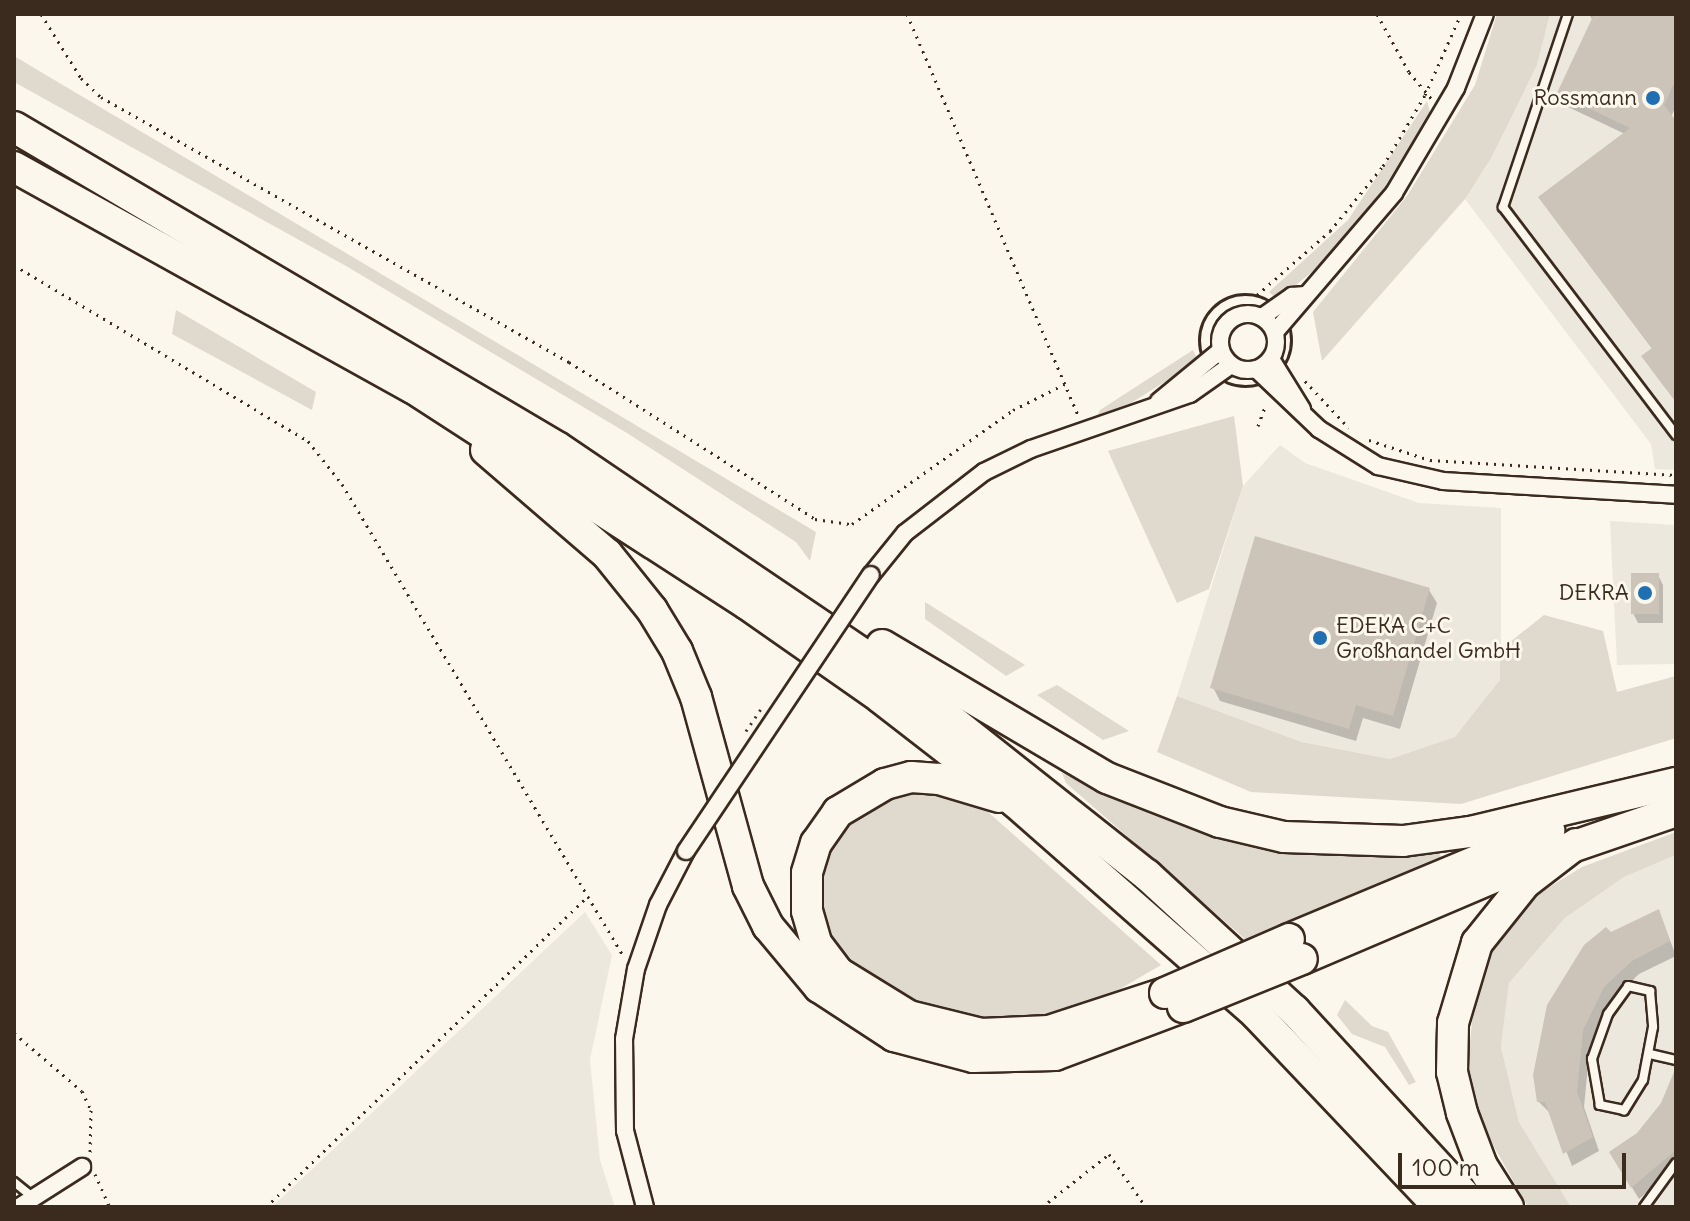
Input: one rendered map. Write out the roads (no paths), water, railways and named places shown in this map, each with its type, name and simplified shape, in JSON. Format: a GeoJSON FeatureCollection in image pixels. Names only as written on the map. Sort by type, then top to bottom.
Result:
{"type":"FeatureCollection","features":[{"type":"Feature","properties":{"kind":"highway"},"geometry":{"type":"LineString","coordinates":[[14,127],[433,371],[747,572],[897,677],[1147,875],[1294,1010],[1475,1207]]}},
{"type":"Feature","properties":{"kind":"highway"},"geometry":{"type":"LineString","coordinates":[[14,167],[442,406],[747,604],[1015,802],[1256,1014],[1439,1207]]}},
{"type":"Feature","properties":{"kind":"highway"},"geometry":{"type":"LineString","coordinates":[[442,406],[607,554],[652,610],[677,651],[696,697],[748,886],[776,938],[819,987],[894,1036],[973,1057],[1055,1055],[1644,792]]}},
{"type":"Feature","properties":{"kind":"highway"},"geometry":{"type":"LineString","coordinates":[[747,572],[804,599],[1107,778],[1220,822],[1284,837],[1403,841],[1470,832],[1676,783]]}},
{"type":"Feature","properties":{"kind":"highway"},"geometry":{"type":"LineString","coordinates":[[1015,802],[939,779],[911,777],[885,784],[838,812],[816,843],[807,885],[816,943],[839,973],[909,1016],[981,1034],[1049,1031],[1174,1000]]}},
{"type":"Feature","properties":{"kind":"highway"},"geometry":{"type":"LineString","coordinates":[[1295,949],[1576,844],[1676,811]]}},
{"type":"Feature","properties":{"kind":"highway"},"geometry":{"type":"LineString","coordinates":[[1508,1207],[1482,1166],[1462,1113],[1452,1072],[1453,1023],[1477,943],[1525,883],[1576,844]]}},
{"type":"Feature","properties":{"kind":"street"},"geometry":{"type":"LineString","coordinates":[[1485,14],[1456,88],[1394,193],[1281,326],[1272,368],[1304,414],[1347,451],[1410,476],[1676,495]]}},
{"type":"Feature","properties":{"kind":"street"},"geometry":{"type":"LineString","coordinates":[[1262,317],[1277,305],[1305,295]]}},
{"type":"Feature","properties":{"kind":"street"},"geometry":{"type":"LineString","coordinates":[[645,1207],[625,1131],[624,1039],[636,969],[658,905],[686,851],[871,575],[905,533],[950,495],[1031,449],[1190,394],[1210,370],[1221,350],[1221,332],[1231,318],[1262,317],[1281,326]]}},
{"type":"Feature","properties":{"kind":"street"},"geometry":{"type":"LineString","coordinates":[[1221,350],[1231,365]]}},
{"type":"Feature","properties":{"kind":"street"},"geometry":{"type":"LineString","coordinates":[[1210,370],[1231,365],[1272,368]]}},
{"type":"Feature","properties":{"kind":"street"},"geometry":{"type":"LineString","coordinates":[[19,1207],[89,1171]]}},
{"type":"Feature","properties":{"kind":"lane"},"geometry":{"type":"LineString","coordinates":[[1568,14],[1503,207],[1676,435]]}},
{"type":"Feature","properties":{"kind":"lane"},"geometry":{"type":"LineString","coordinates":[[1628,986],[1650,991],[1650,1054],[1643,1080],[1624,1110],[1600,1105],[1592,1059],[1608,1014],[1628,986]]}},
{"type":"Feature","properties":{"kind":"lane"},"geometry":{"type":"LineString","coordinates":[[1650,1054],[1676,1060]]}},
{"type":"Feature","properties":{"kind":"lane"},"geometry":{"type":"LineString","coordinates":[[1644,1207],[1676,1163]]}},
{"type":"Feature","properties":{"kind":"lane"},"geometry":{"type":"LineString","coordinates":[[14,1182],[34,1198]]}},
{"type":"Feature","properties":{"kind":"place","name":"Rossmann"},"geometry":{"type":"Point","coordinates":[1653,98]}},
{"type":"Feature","properties":{"kind":"place","name":"DEKRA"},"geometry":{"type":"Point","coordinates":[1645,593]}},
{"type":"Feature","properties":{"kind":"place","name":"EDEKA C+C Großhandel GmbH"},"geometry":{"type":"Point","coordinates":[1320,638]}}]}
